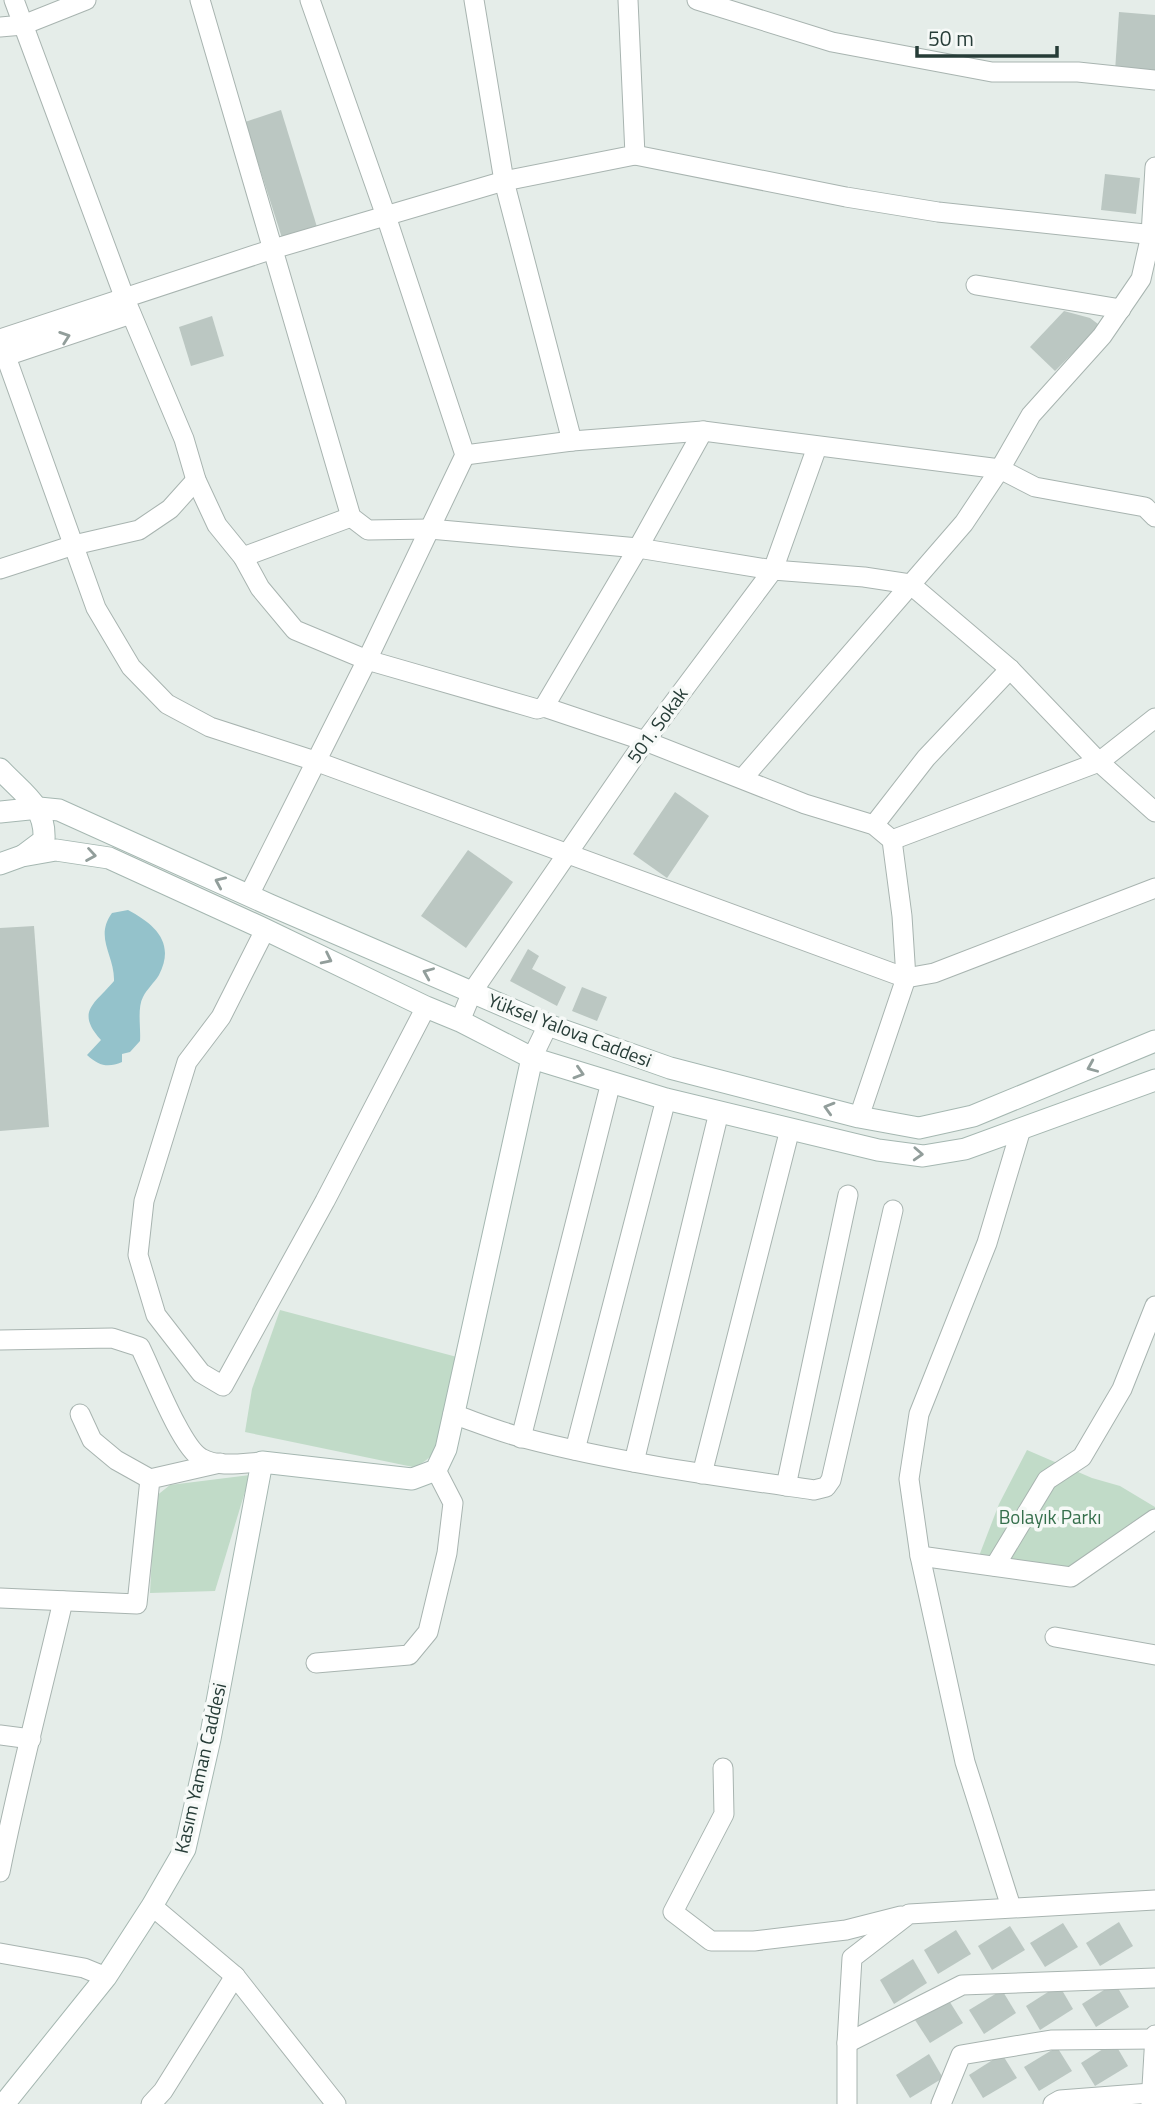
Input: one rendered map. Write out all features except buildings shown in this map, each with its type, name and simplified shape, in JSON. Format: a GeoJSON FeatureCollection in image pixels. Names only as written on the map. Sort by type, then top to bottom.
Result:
{"type":"FeatureCollection","features":[{"type":"Feature","properties":{"kind":"main road"},"geometry":{"type":"LineString","coordinates":[[0,769],[39,808],[45,824],[44,840],[22,856],[0,857]]}},
{"type":"Feature","properties":{"kind":"main road","name":"Yüksel Yalova Caddesi"},"geometry":{"type":"LineString","coordinates":[[0,812],[39,808],[59,810],[548,1024],[670,1068],[859,1117],[919,1128],[973,1116],[1155,1041]]}},
{"type":"Feature","properties":{"kind":"main road","name":"Yüksel Yalova Caddesi"},"geometry":{"type":"LineString","coordinates":[[0,864],[22,856],[56,850],[109,858],[460,1021],[532,1058],[666,1099],[878,1150],[923,1156],[965,1149],[1155,1080]]}},
{"type":"Feature","properties":{"kind":"main road"},"geometry":{"type":"LineString","coordinates":[[262,1462],[412,1479],[436,1470],[446,1448],[532,1058]]}},
{"type":"Feature","properties":{"kind":"main road","name":"Kasım Yaman Caddesi"},"geometry":{"type":"LineString","coordinates":[[4,2104],[106,1977],[185,1849],[210,1739],[262,1462]]}},
{"type":"Feature","properties":{"kind":"street"},"geometry":{"type":"LineString","coordinates":[[14,0],[128,307],[184,439],[196,480],[217,525],[243,557],[260,588],[295,630],[367,660],[537,709],[544,707],[645,741],[805,804],[874,825],[892,840],[902,916],[905,978],[859,1117]]}},
{"type":"Feature","properties":{"kind":"street"},"geometry":{"type":"LineString","coordinates":[[0,27],[23,25],[86,0]]}},
{"type":"Feature","properties":{"kind":"street"},"geometry":{"type":"LineString","coordinates":[[200,0],[351,517],[368,530],[430,529],[638,548],[773,570],[910,583],[1010,669],[1099,762],[1155,812]]}},
{"type":"Feature","properties":{"kind":"street"},"geometry":{"type":"LineString","coordinates":[[249,895],[367,660],[465,454],[386,216],[310,0]]}},
{"type":"Feature","properties":{"kind":"street"},"geometry":{"type":"LineString","coordinates":[[474,0],[504,181],[572,441]]}},
{"type":"Feature","properties":{"kind":"street"},"geometry":{"type":"LineString","coordinates":[[628,0],[635,155]]}},
{"type":"Feature","properties":{"kind":"street"},"geometry":{"type":"LineString","coordinates":[[697,0],[831,42],[992,72],[1078,72],[1155,80]]}},
{"type":"Feature","properties":{"kind":"street"},"geometry":{"type":"LineString","coordinates":[[1153,235],[938,212],[846,197],[635,155],[504,181],[273,249],[128,307],[2,348],[96,608],[131,667],[167,704],[210,727],[315,761],[905,978],[934,973],[1155,888]]}},
{"type":"Feature","properties":{"kind":"street"},"geometry":{"type":"LineString","coordinates":[[743,778],[964,523],[1000,469],[1031,415],[1102,336],[1121,309],[1141,279],[1153,235],[1155,167]]}},
{"type":"Feature","properties":{"kind":"street"},"geometry":{"type":"LineString","coordinates":[[976,285],[1121,309]]}},
{"type":"Feature","properties":{"kind":"street"},"geometry":{"type":"LineString","coordinates":[[465,454],[572,441],[703,431],[1000,469],[1035,487],[1144,507],[1155,517]]}},
{"type":"Feature","properties":{"kind":"street"},"geometry":{"type":"LineString","coordinates":[[544,707],[703,431]]}},
{"type":"Feature","properties":{"kind":"street","name":"501. Sokak"},"geometry":{"type":"LineString","coordinates":[[460,1021],[472,992],[645,741],[773,570],[817,447]]}},
{"type":"Feature","properties":{"kind":"street"},"geometry":{"type":"LineString","coordinates":[[0,569],[74,545],[139,530],[170,509],[196,480]]}},
{"type":"Feature","properties":{"kind":"street"},"geometry":{"type":"LineString","coordinates":[[243,557],[351,517]]}},
{"type":"Feature","properties":{"kind":"street"},"geometry":{"type":"LineString","coordinates":[[874,825],[926,758],[1010,669]]}},
{"type":"Feature","properties":{"kind":"street"},"geometry":{"type":"LineString","coordinates":[[892,840],[1099,762],[1155,718]]}},
{"type":"Feature","properties":{"kind":"street"},"geometry":{"type":"LineString","coordinates":[[265,930],[221,1017],[187,1062],[144,1201],[138,1255],[156,1315],[201,1373],[223,1386],[325,1201],[426,1007]]}},
{"type":"Feature","properties":{"kind":"street"},"geometry":{"type":"LineString","coordinates":[[532,1058],[548,1024]]}},
{"type":"Feature","properties":{"kind":"street"},"geometry":{"type":"LineString","coordinates":[[521,1438],[611,1082]]}},
{"type":"Feature","properties":{"kind":"street"},"geometry":{"type":"LineString","coordinates":[[575,1450],[666,1099]]}},
{"type":"Feature","properties":{"kind":"street"},"geometry":{"type":"LineString","coordinates":[[634,1462],[719,1112]]}},
{"type":"Feature","properties":{"kind":"street"},"geometry":{"type":"LineString","coordinates":[[702,1474],[790,1129]]}},
{"type":"Feature","properties":{"kind":"street"},"geometry":{"type":"LineString","coordinates":[[1011,1907],[965,1762],[920,1556],[909,1479],[919,1414],[987,1243],[1021,1129]]}},
{"type":"Feature","properties":{"kind":"street"},"geometry":{"type":"LineString","coordinates":[[786,1486],[848,1195]]}},
{"type":"Feature","properties":{"kind":"street"},"geometry":{"type":"LineString","coordinates":[[453,1414],[521,1438],[634,1462],[814,1490],[827,1487],[831,1480],[893,1210]]}},
{"type":"Feature","properties":{"kind":"street"},"geometry":{"type":"LineString","coordinates":[[995,1566],[1047,1480],[1082,1457],[1122,1389],[1155,1306]]}},
{"type":"Feature","properties":{"kind":"street"},"geometry":{"type":"LineString","coordinates":[[0,1340],[111,1338],[140,1347],[183,1436],[200,1458],[219,1464]]}},
{"type":"Feature","properties":{"kind":"street"},"geometry":{"type":"LineString","coordinates":[[80,1414],[92,1440],[116,1460],[150,1479],[219,1464],[262,1462]]}},
{"type":"Feature","properties":{"kind":"street"},"geometry":{"type":"LineString","coordinates":[[316,1663],[409,1654],[428,1632],[447,1553],[453,1503],[436,1470]]}},
{"type":"Feature","properties":{"kind":"street"},"geometry":{"type":"LineString","coordinates":[[0,1598],[137,1604],[150,1479]]}},
{"type":"Feature","properties":{"kind":"street"},"geometry":{"type":"LineString","coordinates":[[920,1556],[1071,1577],[1155,1519]]}},
{"type":"Feature","properties":{"kind":"street"},"geometry":{"type":"LineString","coordinates":[[0,1872],[15,1794],[31,1739],[63,1601]]}},
{"type":"Feature","properties":{"kind":"street"},"geometry":{"type":"LineString","coordinates":[[1055,1637],[1155,1655]]}},
{"type":"Feature","properties":{"kind":"street"},"geometry":{"type":"LineString","coordinates":[[0,1735],[31,1739]]}},
{"type":"Feature","properties":{"kind":"street"},"geometry":{"type":"LineString","coordinates":[[723,1768],[724,1814],[674,1912],[711,1941],[754,1941],[846,1930],[909,1914],[1155,1900]]}},
{"type":"Feature","properties":{"kind":"street"},"geometry":{"type":"LineString","coordinates":[[152,1906],[235,1976],[331,2102]]}},
{"type":"Feature","properties":{"kind":"street"},"geometry":{"type":"LineString","coordinates":[[847,2104],[852,1958],[909,1914]]}},
{"type":"Feature","properties":{"kind":"street"},"geometry":{"type":"LineString","coordinates":[[0,1953],[84,1968],[106,1977]]}},
{"type":"Feature","properties":{"kind":"street"},"geometry":{"type":"LineString","coordinates":[[163,2100],[235,1976]]}},
{"type":"Feature","properties":{"kind":"street"},"geometry":{"type":"LineString","coordinates":[[847,2043],[962,1985],[1155,1978]]}},
{"type":"Feature","properties":{"kind":"street"},"geometry":{"type":"LineString","coordinates":[[941,2104],[961,2055],[1051,2040],[1155,2037],[1151,2099],[1060,2100],[1053,2104]]}},
{"type":"Feature","properties":{"kind":"green space"},"geometry":{"type":"Polygon","coordinates":[[[280,1310],[457,1357],[437,1447],[430,1457],[413,1467],[245,1432],[252,1389],[280,1310]]]}},
{"type":"Feature","properties":{"kind":"green space","name":"Bolayık Parkı"},"geometry":{"type":"Polygon","coordinates":[[[1027,1450],[1092,1478],[1120,1486],[1155,1507],[1155,1510],[1068,1572],[979,1556],[999,1504],[1027,1450]]]}},
{"type":"Feature","properties":{"kind":"green space"},"geometry":{"type":"Polygon","coordinates":[[[250,1475],[215,1591],[150,1593],[155,1497],[170,1485],[250,1475]]]}},
{"type":"Feature","properties":{"kind":"water"},"geometry":{"type":"Polygon","coordinates":[[[128,910],[146,921],[160,935],[164,944],[164,963],[141,1002],[140,1041],[130,1052],[122,1054],[122,1062],[104,1065],[87,1055],[101,1040],[89,1022],[89,1015],[95,1002],[114,981],[105,939],[107,922],[112,913],[128,910]]]}}]}
